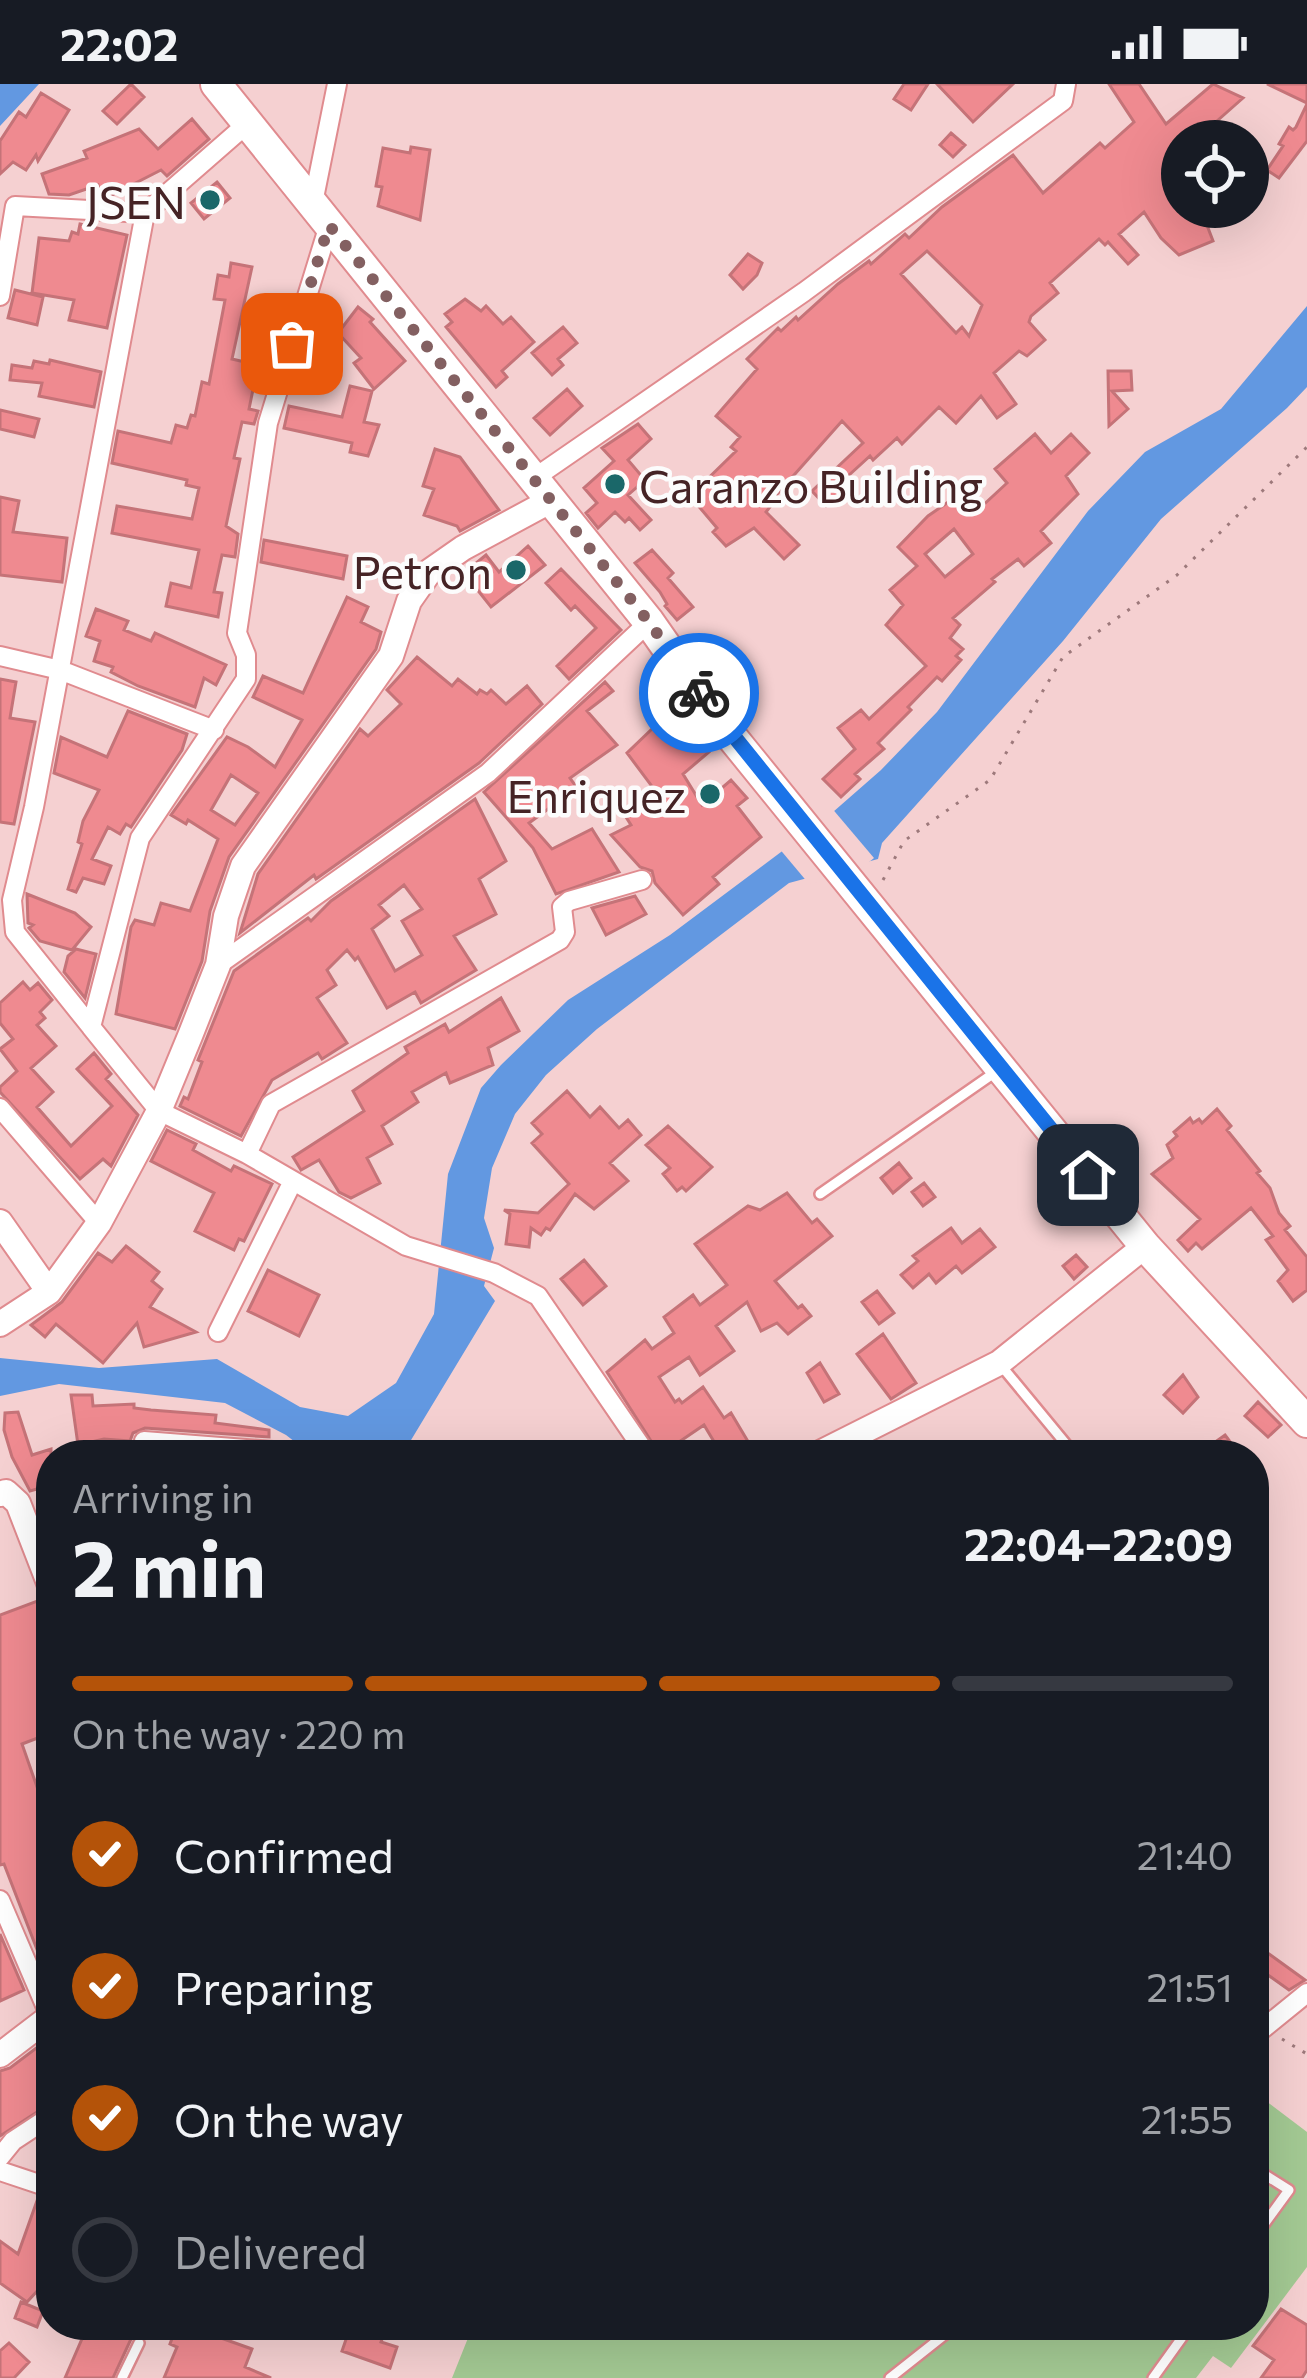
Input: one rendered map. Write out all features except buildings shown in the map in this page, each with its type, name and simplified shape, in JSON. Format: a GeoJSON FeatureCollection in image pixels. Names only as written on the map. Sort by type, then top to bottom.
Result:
{"type":"FeatureCollection","features":[{"type":"Feature","properties":{"kind":"main road"},"geometry":{"type":"LineString","coordinates":[[216,84],[649,622],[714,715],[1145,1246],[1307,1422]]}},
{"type":"Feature","properties":{"kind":"street"},"geometry":{"type":"LineString","coordinates":[[91,1027],[140,838],[246,679],[246,655],[237,633],[268,423],[321,214],[337,84]]}},
{"type":"Feature","properties":{"kind":"street"},"geometry":{"type":"LineString","coordinates":[[0,1324],[49,1292],[99,1222],[159,1111],[218,965],[226,916],[244,866],[391,656],[409,601],[430,571],[1045,115],[1063,101],[1066,84]]}},
{"type":"Feature","properties":{"kind":"street"},"geometry":{"type":"LineString","coordinates":[[248,123],[146,213],[12,900],[15,932],[159,1111],[247,1154],[406,1246],[494,1273],[538,1296],[637,1440]]}},
{"type":"Feature","properties":{"kind":"street"},"geometry":{"type":"LineString","coordinates":[[0,296],[8,206],[146,213]]}},
{"type":"Feature","properties":{"kind":"street"},"geometry":{"type":"LineString","coordinates":[[218,965],[488,773],[649,622]]}},
{"type":"Feature","properties":{"kind":"street"},"geometry":{"type":"LineString","coordinates":[[0,656],[60,670],[214,730]]}},
{"type":"Feature","properties":{"kind":"street"},"geometry":{"type":"LineString","coordinates":[[247,1154],[271,1104],[560,940],[565,932],[562,907],[569,901],[642,880]]}},
{"type":"Feature","properties":{"kind":"street"},"geometry":{"type":"LineString","coordinates":[[0,1108],[99,1222]]}},
{"type":"Feature","properties":{"kind":"street"},"geometry":{"type":"LineString","coordinates":[[218,1332],[293,1181]]}},
{"type":"Feature","properties":{"kind":"street"},"geometry":{"type":"LineString","coordinates":[[0,1222],[49,1292]]}},
{"type":"Feature","properties":{"kind":"street"},"geometry":{"type":"LineString","coordinates":[[846,1440],[999,1363],[1145,1246]]}},
{"type":"Feature","properties":{"kind":"street"},"geometry":{"type":"LineString","coordinates":[[0,1494],[6,1492],[18,1503],[36,1549]]}},
{"type":"Feature","properties":{"kind":"street"},"geometry":{"type":"LineString","coordinates":[[0,1900],[36,1983]]}},
{"type":"Feature","properties":{"kind":"street"},"geometry":{"type":"LineString","coordinates":[[1269,2024],[1307,1993]]}},
{"type":"Feature","properties":{"kind":"street"},"geometry":{"type":"LineString","coordinates":[[0,2055],[36,2028]]}},
{"type":"Feature","properties":{"kind":"street"},"geometry":{"type":"LineString","coordinates":[[0,2157],[36,2126]]}},
{"type":"Feature","properties":{"kind":"street"},"geometry":{"type":"LineString","coordinates":[[0,2171],[36,2183]]}},
{"type":"Feature","properties":{"kind":"lane"},"geometry":{"type":"LineString","coordinates":[[820,1195],[1002,1067]]}},
{"type":"Feature","properties":{"kind":"lane"},"geometry":{"type":"LineString","coordinates":[[999,1363],[1063,1440]]}},
{"type":"Feature","properties":{"kind":"lane"},"geometry":{"type":"LineString","coordinates":[[1269,2177],[1289,2190],[1269,2217]]}},
{"type":"Feature","properties":{"kind":"lane"},"geometry":{"type":"LineString","coordinates":[[890,2378],[937,2340]]}},
{"type":"Feature","properties":{"kind":"lane"},"geometry":{"type":"LineString","coordinates":[[1153,2378],[1180,2340]]}},
{"type":"Feature","properties":{"kind":"lane"},"geometry":{"type":"LineString","coordinates":[[122,2378],[139,2343]]}},
{"type":"Feature","properties":{"kind":"path"},"geometry":{"type":"LineString","coordinates":[[869,905],[904,842],[990,780],[1063,656],[1177,575],[1307,447]]}},
{"type":"Feature","properties":{"kind":"path"},"geometry":{"type":"LineString","coordinates":[[1269,2037],[1307,2054]]}},
{"type":"Feature","properties":{"kind":"green space"},"geometry":{"type":"Polygon","coordinates":[[[1269,2103],[1307,2132],[1307,2267],[1269,2318],[1269,2103]]]}},
{"type":"Feature","properties":{"kind":"green space"},"geometry":{"type":"Polygon","coordinates":[[[467,2340],[1252,2340],[1231,2368],[1213,2356],[1196,2378],[452,2378],[467,2340]]]}},
{"type":"Feature","properties":{"kind":"water"},"geometry":{"type":"Polygon","coordinates":[[[0,84],[39,84],[0,126],[0,84]]]}},
{"type":"Feature","properties":{"kind":"water"},"geometry":{"type":"Polygon","coordinates":[[[1307,306],[1307,387],[1161,519],[1063,641],[882,843],[878,859],[789,883],[597,1029],[546,1075],[515,1114],[492,1168],[484,1218],[494,1248],[484,1286],[495,1301],[411,1440],[292,1440],[225,1403],[59,1384],[0,1396],[0,1358],[99,1368],[217,1359],[300,1407],[348,1416],[396,1383],[434,1314],[448,1174],[481,1088],[568,1000],[670,935],[825,819],[881,770],[937,712],[1088,511],[1145,452],[1221,409],[1307,306]]]}},
{"type":"Feature","properties":{"kind":"pier"},"geometry":{"type":"Polygon","coordinates":[[[830,806],[874,858],[858,871],[809,884],[778,847],[830,806]]]}},
{"type":"Feature","properties":{"kind":"way so far"},"geometry":{"type":"LineString","coordinates":[[292,344],[329,225],[649,622],[699,693]]}},
{"type":"Feature","properties":{"kind":"place","name":"JSEN"},"geometry":{"type":"Point","coordinates":[210,200]}},
{"type":"Feature","properties":{"kind":"place","name":"Caranzo Building"},"geometry":{"type":"Point","coordinates":[615,484]}},
{"type":"Feature","properties":{"kind":"place","name":"Petron"},"geometry":{"type":"Point","coordinates":[516,570]}},
{"type":"Feature","properties":{"kind":"place","name":"Enriquez"},"geometry":{"type":"Point","coordinates":[710,794]}},
{"type":"Feature","properties":{"kind":"route"},"geometry":{"type":"LineString","coordinates":[[699,693],[1088,1175]]}}]}
